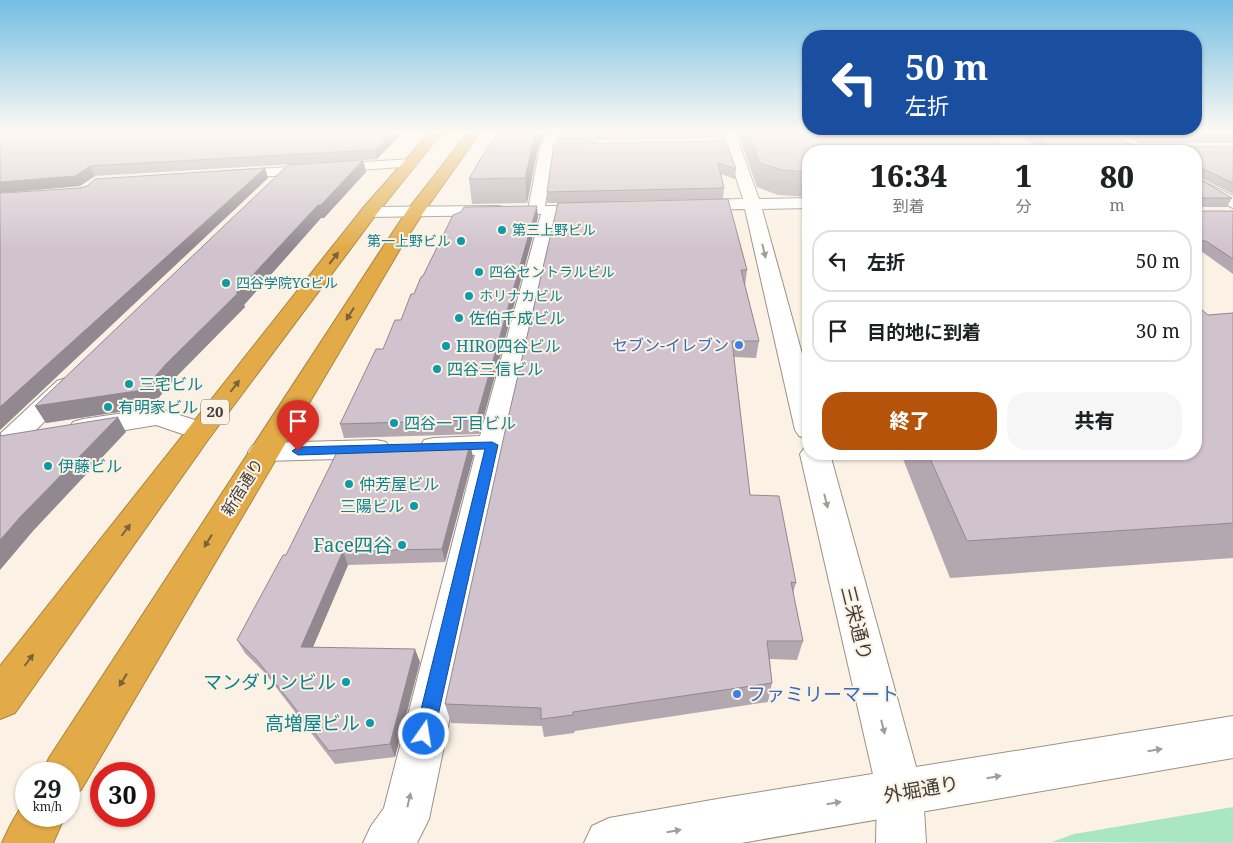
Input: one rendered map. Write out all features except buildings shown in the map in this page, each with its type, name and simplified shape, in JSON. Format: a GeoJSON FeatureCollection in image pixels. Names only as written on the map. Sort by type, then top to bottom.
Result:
{"type":"FeatureCollection","features":[{"type":"Feature","properties":{"kind":"highway","name":"20"},"geometry":{"type":"LineString","coordinates":[[0,700],[200,432],[369,212],[405,170]]}},
{"type":"Feature","properties":{"kind":"highway","name":"新宿通り"},"geometry":{"type":"LineString","coordinates":[[72,762],[263,452],[415,212],[446,170]]}},
{"type":"Feature","properties":{"kind":"highway"},"geometry":{"type":"LineString","coordinates":[[27,843],[35,827]]}},
{"type":"Feature","properties":{"kind":"street"},"geometry":{"type":"LineString","coordinates":[[212,176],[297,170]]}},
{"type":"Feature","properties":{"kind":"street"},"geometry":{"type":"LineString","coordinates":[[388,843],[404,819],[492,445],[552,210],[549,170]]}},
{"type":"Feature","properties":{"kind":"street"},"geometry":{"type":"LineString","coordinates":[[739,170],[752,203],[802,402]]}},
{"type":"Feature","properties":{"kind":"street"},"geometry":{"type":"LineString","coordinates":[[268,191],[287,171]]}},
{"type":"Feature","properties":{"kind":"street"},"geometry":{"type":"LineString","coordinates":[[1202,185],[1233,203]]}},
{"type":"Feature","properties":{"kind":"street"},"geometry":{"type":"LineString","coordinates":[[678,206],[752,203],[802,204]]}},
{"type":"Feature","properties":{"kind":"street"},"geometry":{"type":"LineString","coordinates":[[369,212],[552,210]]}},
{"type":"Feature","properties":{"kind":"street"},"geometry":{"type":"LineString","coordinates":[[6,440],[83,370]]}},
{"type":"Feature","properties":{"kind":"street"},"geometry":{"type":"LineString","coordinates":[[6,440],[158,416],[200,432]]}},
{"type":"Feature","properties":{"kind":"street"},"geometry":{"type":"LineString","coordinates":[[263,452],[492,445]]}},
{"type":"Feature","properties":{"kind":"street","name":"三栄通り"},"geometry":{"type":"LineString","coordinates":[[817,460],[900,792],[901,843]]}},
{"type":"Feature","properties":{"kind":"street","name":"外堀通り"},"geometry":{"type":"LineString","coordinates":[[609,843],[900,792],[1233,738]]}},
{"type":"Feature","properties":{"kind":"green space"},"geometry":{"type":"Polygon","coordinates":[[[1233,807],[1233,843],[1052,842],[1074,834],[1233,807]]]}},
{"type":"Feature","properties":{"kind":"place","name":"第三上野ビル"},"geometry":{"type":"Point","coordinates":[502,230]}},
{"type":"Feature","properties":{"kind":"place","name":"第一上野ビル"},"geometry":{"type":"Point","coordinates":[461,241]}},
{"type":"Feature","properties":{"kind":"place","name":"四谷セントラルビル"},"geometry":{"type":"Point","coordinates":[479,272]}},
{"type":"Feature","properties":{"kind":"place","name":"四谷学院YGビル"},"geometry":{"type":"Point","coordinates":[226,283]}},
{"type":"Feature","properties":{"kind":"place","name":"ホリナカビル"},"geometry":{"type":"Point","coordinates":[469,296]}},
{"type":"Feature","properties":{"kind":"place","name":"佐伯千成ビル"},"geometry":{"type":"Point","coordinates":[459,318]}},
{"type":"Feature","properties":{"kind":"place","name":"セブン-イレブン"},"geometry":{"type":"Point","coordinates":[739,345]}},
{"type":"Feature","properties":{"kind":"place","name":"HIRO四谷ビル"},"geometry":{"type":"Point","coordinates":[446,346]}},
{"type":"Feature","properties":{"kind":"place","name":"四谷三信ビル"},"geometry":{"type":"Point","coordinates":[437,369]}},
{"type":"Feature","properties":{"kind":"place","name":"三宅ビル"},"geometry":{"type":"Point","coordinates":[129,384]}},
{"type":"Feature","properties":{"kind":"place","name":"有明家ビル"},"geometry":{"type":"Point","coordinates":[108,407]}},
{"type":"Feature","properties":{"kind":"place","name":"四谷一丁目ビル"},"geometry":{"type":"Point","coordinates":[394,423]}},
{"type":"Feature","properties":{"kind":"place","name":"伊藤ビル"},"geometry":{"type":"Point","coordinates":[48,466]}},
{"type":"Feature","properties":{"kind":"place","name":"仲芳屋ビル"},"geometry":{"type":"Point","coordinates":[349,484]}},
{"type":"Feature","properties":{"kind":"place","name":"三陽ビル"},"geometry":{"type":"Point","coordinates":[414,506]}},
{"type":"Feature","properties":{"kind":"place","name":"Face四谷"},"geometry":{"type":"Point","coordinates":[402,545]}},
{"type":"Feature","properties":{"kind":"place","name":"マンダリンビル"},"geometry":{"type":"Point","coordinates":[346,682]}},
{"type":"Feature","properties":{"kind":"place","name":"ファミリーマート"},"geometry":{"type":"Point","coordinates":[737,694]}},
{"type":"Feature","properties":{"kind":"place","name":"高増屋ビル"},"geometry":{"type":"Point","coordinates":[370,723]}},
{"type":"Feature","properties":{"kind":"route"},"geometry":{"type":"LineString","coordinates":[[298,451],[492,445],[424,734]]}}]}
